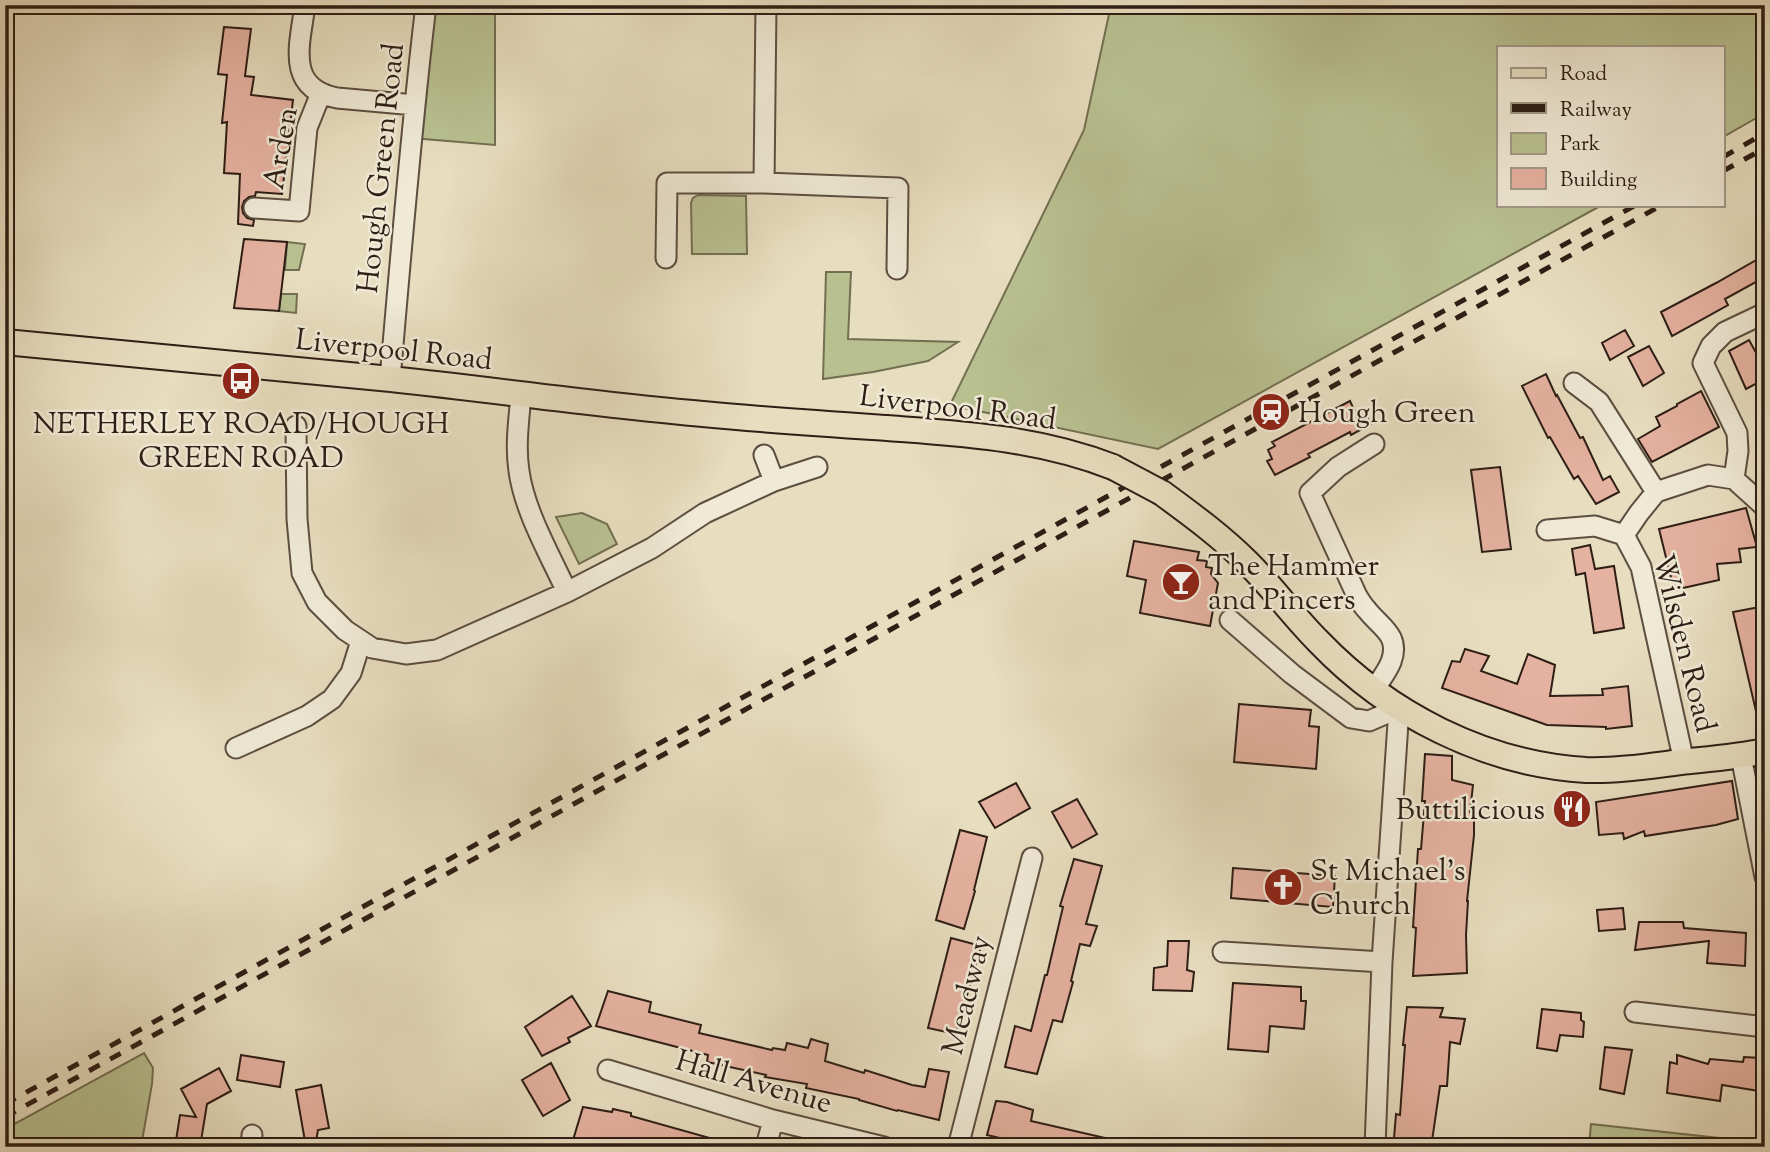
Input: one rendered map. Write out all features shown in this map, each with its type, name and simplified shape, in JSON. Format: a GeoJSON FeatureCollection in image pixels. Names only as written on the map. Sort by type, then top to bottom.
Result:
{"type":"FeatureCollection","features":[{"type":"Feature","properties":{"kind":"main road","name":"Liverpool Road"},"geometry":{"type":"LineString","coordinates":[[5,342],[390,379],[724,416],[976,435],[1047,446],[1113,467],[1162,493],[1203,522],[1249,564],[1319,643],[1373,691],[1441,731],[1485,749],[1526,761],[1589,770],[1741,756],[1765,751]]}},
{"type":"Feature","properties":{"kind":"street","name":"Arden"},"geometry":{"type":"LineString","coordinates":[[305,5],[299,56],[300,68],[307,82],[321,93],[337,98],[415,105]]}},
{"type":"Feature","properties":{"kind":"street","name":"Hough Green Road"},"geometry":{"type":"LineString","coordinates":[[390,379],[400,252],[426,5]]}},
{"type":"Feature","properties":{"kind":"street"},"geometry":{"type":"LineString","coordinates":[[764,183],[766,5]]}},
{"type":"Feature","properties":{"kind":"street","name":"Arden"},"geometry":{"type":"LineString","coordinates":[[254,208],[299,211],[307,128],[321,93]]}},
{"type":"Feature","properties":{"kind":"street"},"geometry":{"type":"LineString","coordinates":[[666,258],[667,183],[898,188],[897,269]]}},
{"type":"Feature","properties":{"kind":"street"},"geometry":{"type":"LineString","coordinates":[[1734,479],[1738,451],[1737,432],[1703,363],[1711,346],[1725,332],[1765,313]]}},
{"type":"Feature","properties":{"kind":"street"},"geometry":{"type":"LineString","coordinates":[[1574,383],[1599,402],[1656,492]]}},
{"type":"Feature","properties":{"kind":"street"},"geometry":{"type":"LineString","coordinates":[[521,394],[517,448],[519,471],[526,499],[567,592]]}},
{"type":"Feature","properties":{"kind":"street"},"geometry":{"type":"LineString","coordinates":[[296,426],[297,519],[302,573],[317,602],[345,630],[372,648],[406,654],[437,650],[567,592],[652,548],[705,513],[774,481],[817,467]]}},
{"type":"Feature","properties":{"kind":"street"},"geometry":{"type":"LineString","coordinates":[[1373,691],[1391,663],[1394,647],[1389,634],[1380,622],[1367,612],[1357,596],[1310,493],[1338,467],[1374,444]]}},
{"type":"Feature","properties":{"kind":"street"},"geometry":{"type":"LineString","coordinates":[[764,455],[774,481]]}},
{"type":"Feature","properties":{"kind":"street"},"geometry":{"type":"LineString","coordinates":[[1624,535],[1656,492],[1708,475],[1734,479],[1765,507]]}},
{"type":"Feature","properties":{"kind":"street","name":"Wilsden Road"},"geometry":{"type":"LineString","coordinates":[[1546,530],[1595,526],[1624,535],[1641,567],[1684,762]]}},
{"type":"Feature","properties":{"kind":"street"},"geometry":{"type":"LineString","coordinates":[[1230,620],[1292,674],[1351,718],[1369,721],[1399,708],[1382,962],[1375,1147]]}},
{"type":"Feature","properties":{"kind":"street"},"geometry":{"type":"LineString","coordinates":[[236,748],[307,716],[332,699],[351,673],[361,640]]}},
{"type":"Feature","properties":{"kind":"street"},"geometry":{"type":"LineString","coordinates":[[1741,756],[1765,877]]}},
{"type":"Feature","properties":{"kind":"street","name":"Meadway"},"geometry":{"type":"LineString","coordinates":[[958,1147],[1032,858]]}},
{"type":"Feature","properties":{"kind":"street"},"geometry":{"type":"LineString","coordinates":[[1223,953],[1382,962]]}},
{"type":"Feature","properties":{"kind":"street"},"geometry":{"type":"LineString","coordinates":[[1635,1012],[1765,1027]]}},
{"type":"Feature","properties":{"kind":"street","name":"Hall Avenue"},"geometry":{"type":"LineString","coordinates":[[608,1070],[773,1120],[884,1147]]}},
{"type":"Feature","properties":{"kind":"street"},"geometry":{"type":"LineString","coordinates":[[766,1147],[773,1120]]}},
{"type":"Feature","properties":{"kind":"green space"},"geometry":{"type":"Polygon","coordinates":[[[426,5],[495,5],[495,145],[412,138],[426,5]]]}},
{"type":"Feature","properties":{"kind":"green space"},"geometry":{"type":"Polygon","coordinates":[[[1111,5],[1765,5],[1765,113],[1724,136],[1724,46],[1497,46],[1497,206],[1600,206],[1158,449],[950,405],[1084,130],[1111,5]]]}},
{"type":"Feature","properties":{"kind":"green space"},"geometry":{"type":"Polygon","coordinates":[[[698,195],[746,196],[747,254],[692,254],[691,203],[698,195]]]}},
{"type":"Feature","properties":{"kind":"green space"},"geometry":{"type":"Polygon","coordinates":[[[287,242],[305,244],[299,270],[285,270],[287,242]]]}},
{"type":"Feature","properties":{"kind":"green space"},"geometry":{"type":"Polygon","coordinates":[[[826,272],[851,272],[848,339],[958,342],[928,361],[823,379],[826,272]]]}},
{"type":"Feature","properties":{"kind":"green space"},"geometry":{"type":"Polygon","coordinates":[[[281,294],[297,294],[296,313],[279,311],[281,294]]]}},
{"type":"Feature","properties":{"kind":"green space"},"geometry":{"type":"Polygon","coordinates":[[[582,513],[607,524],[617,544],[579,564],[556,517],[582,513]]]}},
{"type":"Feature","properties":{"kind":"green space"},"geometry":{"type":"Polygon","coordinates":[[[144,1053],[153,1068],[141,1147],[5,1147],[5,1129],[144,1053]]]}},
{"type":"Feature","properties":{"kind":"green space"},"geometry":{"type":"Polygon","coordinates":[[[1591,1124],[1765,1143],[1765,1147],[1589,1147],[1591,1124]]]}},
{"type":"Feature","properties":{"kind":"building"},"geometry":{"type":"Polygon","coordinates":[[[224,27],[251,29],[245,76],[254,77],[251,95],[293,100],[282,194],[256,192],[255,196],[244,201],[243,213],[254,220],[253,226],[238,224],[240,174],[224,173],[227,122],[222,123],[227,75],[218,74],[224,27]]]}},
{"type":"Feature","properties":{"kind":"building"},"geometry":{"type":"Polygon","coordinates":[[[244,239],[287,242],[279,311],[234,308],[244,239]]]}},
{"type":"Feature","properties":{"kind":"building"},"geometry":{"type":"Polygon","coordinates":[[[1765,255],[1765,277],[1725,299],[1728,305],[1672,336],[1661,312],[1765,255]]]}},
{"type":"Feature","properties":{"kind":"building"},"geometry":{"type":"Polygon","coordinates":[[[1625,330],[1634,346],[1610,360],[1602,343],[1625,330]]]}},
{"type":"Feature","properties":{"kind":"building"},"geometry":{"type":"Polygon","coordinates":[[[1749,340],[1765,369],[1765,379],[1746,389],[1729,351],[1749,340]]]}},
{"type":"Feature","properties":{"kind":"building"},"geometry":{"type":"Polygon","coordinates":[[[1649,346],[1664,373],[1643,386],[1628,357],[1649,346]]]}},
{"type":"Feature","properties":{"kind":"building"},"geometry":{"type":"Polygon","coordinates":[[[1546,374],[1580,438],[1583,437],[1603,480],[1610,476],[1619,492],[1596,504],[1578,476],[1574,479],[1550,437],[1548,438],[1522,386],[1546,374]]]}},
{"type":"Feature","properties":{"kind":"building"},"geometry":{"type":"Polygon","coordinates":[[[1701,391],[1719,427],[1652,462],[1638,439],[1660,426],[1656,417],[1701,391]]]}},
{"type":"Feature","properties":{"kind":"building"},"geometry":{"type":"Polygon","coordinates":[[[1350,401],[1355,412],[1362,408],[1371,424],[1308,454],[1310,457],[1275,475],[1267,461],[1272,459],[1268,450],[1275,446],[1272,442],[1350,401]]]}},
{"type":"Feature","properties":{"kind":"building"},"geometry":{"type":"Polygon","coordinates":[[[1500,467],[1511,549],[1482,552],[1471,470],[1500,467]]]}},
{"type":"Feature","properties":{"kind":"building"},"geometry":{"type":"Polygon","coordinates":[[[1746,508],[1757,547],[1739,549],[1741,562],[1717,564],[1719,580],[1674,590],[1659,529],[1746,508]]]}},
{"type":"Feature","properties":{"kind":"building","name":"The Hammer and Pincers"},"geometry":{"type":"Polygon","coordinates":[[[1134,541],[1199,552],[1197,560],[1207,561],[1206,567],[1212,568],[1211,574],[1218,583],[1210,626],[1140,613],[1146,580],[1127,576],[1134,541]]]}},
{"type":"Feature","properties":{"kind":"building"},"geometry":{"type":"Polygon","coordinates":[[[1590,545],[1595,569],[1614,566],[1624,628],[1594,633],[1585,573],[1576,575],[1572,549],[1590,545]]]}},
{"type":"Feature","properties":{"kind":"building"},"geometry":{"type":"Polygon","coordinates":[[[1765,606],[1765,719],[1758,720],[1733,612],[1765,606]]]}},
{"type":"Feature","properties":{"kind":"building"},"geometry":{"type":"Polygon","coordinates":[[[1465,649],[1489,656],[1481,671],[1517,684],[1528,654],[1555,665],[1550,696],[1603,695],[1602,689],[1628,686],[1632,726],[1606,729],[1547,725],[1442,688],[1452,661],[1460,662],[1465,649]]]}},
{"type":"Feature","properties":{"kind":"building"},"geometry":{"type":"Polygon","coordinates":[[[1239,704],[1311,710],[1309,726],[1319,727],[1316,769],[1234,762],[1239,704]]]}},
{"type":"Feature","properties":{"kind":"building"},"geometry":{"type":"Polygon","coordinates":[[[1425,754],[1452,756],[1452,780],[1473,785],[1470,812],[1474,813],[1474,835],[1467,901],[1467,973],[1413,976],[1416,928],[1413,927],[1418,849],[1421,849],[1425,801],[1422,801],[1425,754]]]}},
{"type":"Feature","properties":{"kind":"building"},"geometry":{"type":"Polygon","coordinates":[[[1732,781],[1738,819],[1645,836],[1644,831],[1624,839],[1623,833],[1599,835],[1596,802],[1732,781]]]}},
{"type":"Feature","properties":{"kind":"building"},"geometry":{"type":"Polygon","coordinates":[[[1016,783],[1030,808],[995,828],[979,802],[1016,783]]]}},
{"type":"Feature","properties":{"kind":"building"},"geometry":{"type":"Polygon","coordinates":[[[1077,799],[1097,834],[1072,848],[1052,812],[1077,799]]]}},
{"type":"Feature","properties":{"kind":"building"},"geometry":{"type":"Polygon","coordinates":[[[960,830],[987,837],[964,929],[936,920],[960,830]]]}},
{"type":"Feature","properties":{"kind":"building"},"geometry":{"type":"Polygon","coordinates":[[[1074,859],[1102,866],[1086,924],[1097,926],[1090,946],[1080,944],[1062,1022],[1053,1020],[1037,1074],[1005,1067],[1015,1026],[1031,1031],[1063,907],[1060,906],[1074,859]]]}},
{"type":"Feature","properties":{"kind":"building","name":"St Michael's Church"},"geometry":{"type":"Polygon","coordinates":[[[1233,868],[1335,876],[1333,907],[1231,898],[1233,868]]]}},
{"type":"Feature","properties":{"kind":"building"},"geometry":{"type":"Polygon","coordinates":[[[1623,908],[1625,929],[1599,931],[1597,910],[1623,908]]]}},
{"type":"Feature","properties":{"kind":"building"},"geometry":{"type":"Polygon","coordinates":[[[1639,922],[1683,922],[1684,928],[1746,933],[1745,966],[1707,963],[1709,941],[1635,950],[1639,922]]]}},
{"type":"Feature","properties":{"kind":"building"},"geometry":{"type":"Polygon","coordinates":[[[951,938],[981,946],[956,1034],[928,1028],[951,938]]]}},
{"type":"Feature","properties":{"kind":"building"},"geometry":{"type":"Polygon","coordinates":[[[1168,941],[1189,941],[1187,970],[1194,972],[1192,991],[1153,990],[1154,968],[1167,966],[1168,941]]]}},
{"type":"Feature","properties":{"kind":"building"},"geometry":{"type":"Polygon","coordinates":[[[1233,983],[1301,987],[1301,1001],[1306,1001],[1304,1029],[1270,1026],[1268,1052],[1228,1049],[1233,983]]]}},
{"type":"Feature","properties":{"kind":"building"},"geometry":{"type":"Polygon","coordinates":[[[608,991],[651,1002],[649,1012],[701,1025],[699,1033],[772,1050],[785,1050],[787,1043],[808,1048],[811,1039],[828,1044],[825,1061],[912,1085],[925,1087],[929,1069],[949,1072],[939,1120],[806,1088],[807,1084],[765,1077],[766,1075],[707,1062],[708,1055],[596,1026],[608,991]]]}},
{"type":"Feature","properties":{"kind":"building"},"geometry":{"type":"Polygon","coordinates":[[[572,996],[591,1026],[568,1038],[570,1042],[542,1056],[525,1027],[572,996]]]}},
{"type":"Feature","properties":{"kind":"building"},"geometry":{"type":"Polygon","coordinates":[[[1407,1007],[1443,1008],[1440,1017],[1465,1019],[1460,1044],[1450,1042],[1447,1086],[1440,1086],[1432,1141],[1394,1138],[1396,1114],[1400,1115],[1407,1007]]]}},
{"type":"Feature","properties":{"kind":"building"},"geometry":{"type":"Polygon","coordinates":[[[1542,1009],[1581,1013],[1581,1020],[1584,1022],[1583,1037],[1560,1035],[1557,1051],[1537,1048],[1542,1009]]]}},
{"type":"Feature","properties":{"kind":"building"},"geometry":{"type":"Polygon","coordinates":[[[1605,1047],[1632,1050],[1624,1094],[1600,1089],[1605,1047]]]}},
{"type":"Feature","properties":{"kind":"building"},"geometry":{"type":"Polygon","coordinates":[[[241,1055],[284,1062],[280,1087],[237,1080],[241,1055]]]}},
{"type":"Feature","properties":{"kind":"building"},"geometry":{"type":"Polygon","coordinates":[[[1677,1055],[1708,1064],[1710,1059],[1743,1062],[1744,1057],[1760,1058],[1760,1066],[1765,1066],[1765,1092],[1722,1085],[1720,1101],[1667,1093],[1670,1062],[1677,1064],[1677,1055]]]}},
{"type":"Feature","properties":{"kind":"building"},"geometry":{"type":"Polygon","coordinates":[[[551,1063],[570,1100],[543,1116],[522,1080],[551,1063]]]}},
{"type":"Feature","properties":{"kind":"building"},"geometry":{"type":"Polygon","coordinates":[[[219,1068],[231,1091],[207,1104],[200,1147],[175,1147],[180,1115],[196,1117],[181,1089],[219,1068]]]}},
{"type":"Feature","properties":{"kind":"building"},"geometry":{"type":"Polygon","coordinates":[[[321,1085],[329,1128],[318,1130],[315,1147],[306,1147],[296,1090],[321,1085]]]}},
{"type":"Feature","properties":{"kind":"building"},"geometry":{"type":"Polygon","coordinates":[[[996,1101],[1033,1110],[1031,1121],[1114,1140],[1113,1147],[1038,1147],[987,1135],[996,1101]]]}},
{"type":"Feature","properties":{"kind":"building"},"geometry":{"type":"Polygon","coordinates":[[[583,1107],[631,1113],[631,1116],[724,1142],[724,1147],[633,1147],[616,1142],[614,1147],[599,1147],[573,1140],[583,1107]]]}},
{"type":"Feature","properties":{"kind":"railway"},"geometry":{"type":"LineString","coordinates":[[1724,156],[1765,133]]}},
{"type":"Feature","properties":{"kind":"railway"},"geometry":{"type":"LineString","coordinates":[[1724,170],[1765,148]]}},
{"type":"Feature","properties":{"kind":"railway"},"geometry":{"type":"LineString","coordinates":[[5,1104],[1634,206]]}},
{"type":"Feature","properties":{"kind":"railway"},"geometry":{"type":"LineString","coordinates":[[5,1117],[1660,206]]}},
{"type":"Feature","properties":{"kind":"place","name":"NETHERLEY ROAD/HOUGH GREEN ROAD"},"geometry":{"type":"Point","coordinates":[241,381]}},
{"type":"Feature","properties":{"kind":"place","name":"Hough Green"},"geometry":{"type":"Point","coordinates":[1271,412]}},
{"type":"Feature","properties":{"kind":"place","name":"The Hammer and Pincers"},"geometry":{"type":"Point","coordinates":[1181,582]}},
{"type":"Feature","properties":{"kind":"place","name":"Buttilicious"},"geometry":{"type":"Point","coordinates":[1572,809]}},
{"type":"Feature","properties":{"kind":"place","name":"St Michael's Church"},"geometry":{"type":"Point","coordinates":[1283,887]}}]}
